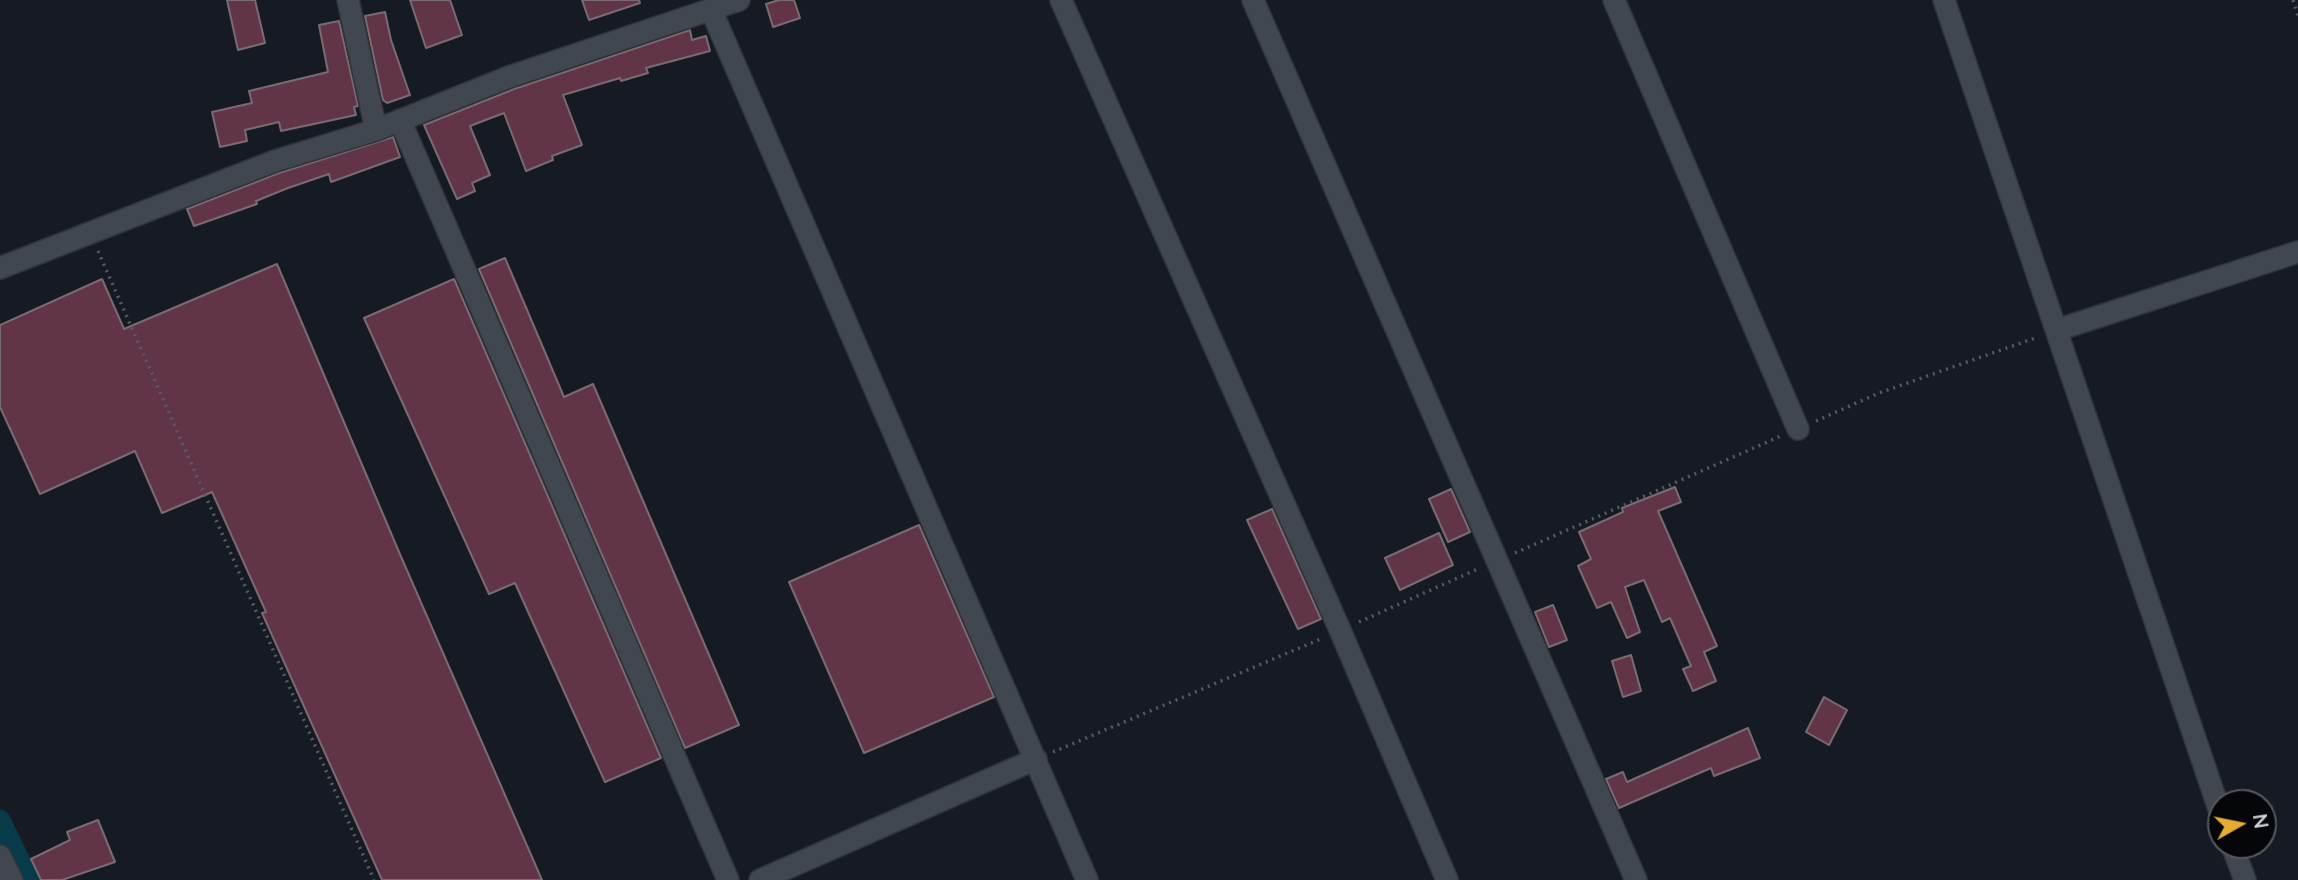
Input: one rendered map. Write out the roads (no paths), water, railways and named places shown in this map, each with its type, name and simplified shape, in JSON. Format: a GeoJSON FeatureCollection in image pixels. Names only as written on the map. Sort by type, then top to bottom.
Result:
{"type":"FeatureCollection","features":[{"type":"Feature","properties":{"kind":"street"},"geometry":{"type":"LineString","coordinates":[[348,0],[376,130]]}},
{"type":"Feature","properties":{"kind":"street"},"geometry":{"type":"LineString","coordinates":[[0,268],[275,161],[376,130],[509,77],[739,0]]}},
{"type":"Feature","properties":{"kind":"street"},"geometry":{"type":"LineString","coordinates":[[1061,0],[1340,630],[1447,880]]}},
{"type":"Feature","properties":{"kind":"street"},"geometry":{"type":"LineString","coordinates":[[1253,0],[1492,563],[1636,880]]}},
{"type":"Feature","properties":{"kind":"street"},"geometry":{"type":"LineString","coordinates":[[1614,0],[1798,429]]}},
{"type":"Feature","properties":{"kind":"street"},"geometry":{"type":"LineString","coordinates":[[1944,0],[2212,789]]}},
{"type":"Feature","properties":{"kind":"street"},"geometry":{"type":"LineString","coordinates":[[714,7],[1087,880]]}},
{"type":"Feature","properties":{"kind":"street"},"geometry":{"type":"LineString","coordinates":[[400,120],[728,880]]}},
{"type":"Feature","properties":{"kind":"street"},"geometry":{"type":"LineString","coordinates":[[2057,330],[2298,252]]}},
{"type":"Feature","properties":{"kind":"street"},"geometry":{"type":"LineString","coordinates":[[760,880],[1036,759]]}},
{"type":"Feature","properties":{"kind":"street"},"geometry":{"type":"LineString","coordinates":[[0,856],[12,880]]}},
{"type":"Feature","properties":{"kind":"street"},"geometry":{"type":"LineString","coordinates":[[2237,859],[2245,880]]}},
{"type":"Feature","properties":{"kind":"waterway"},"geometry":{"type":"LineString","coordinates":[[0,820],[29,880]]}}]}
